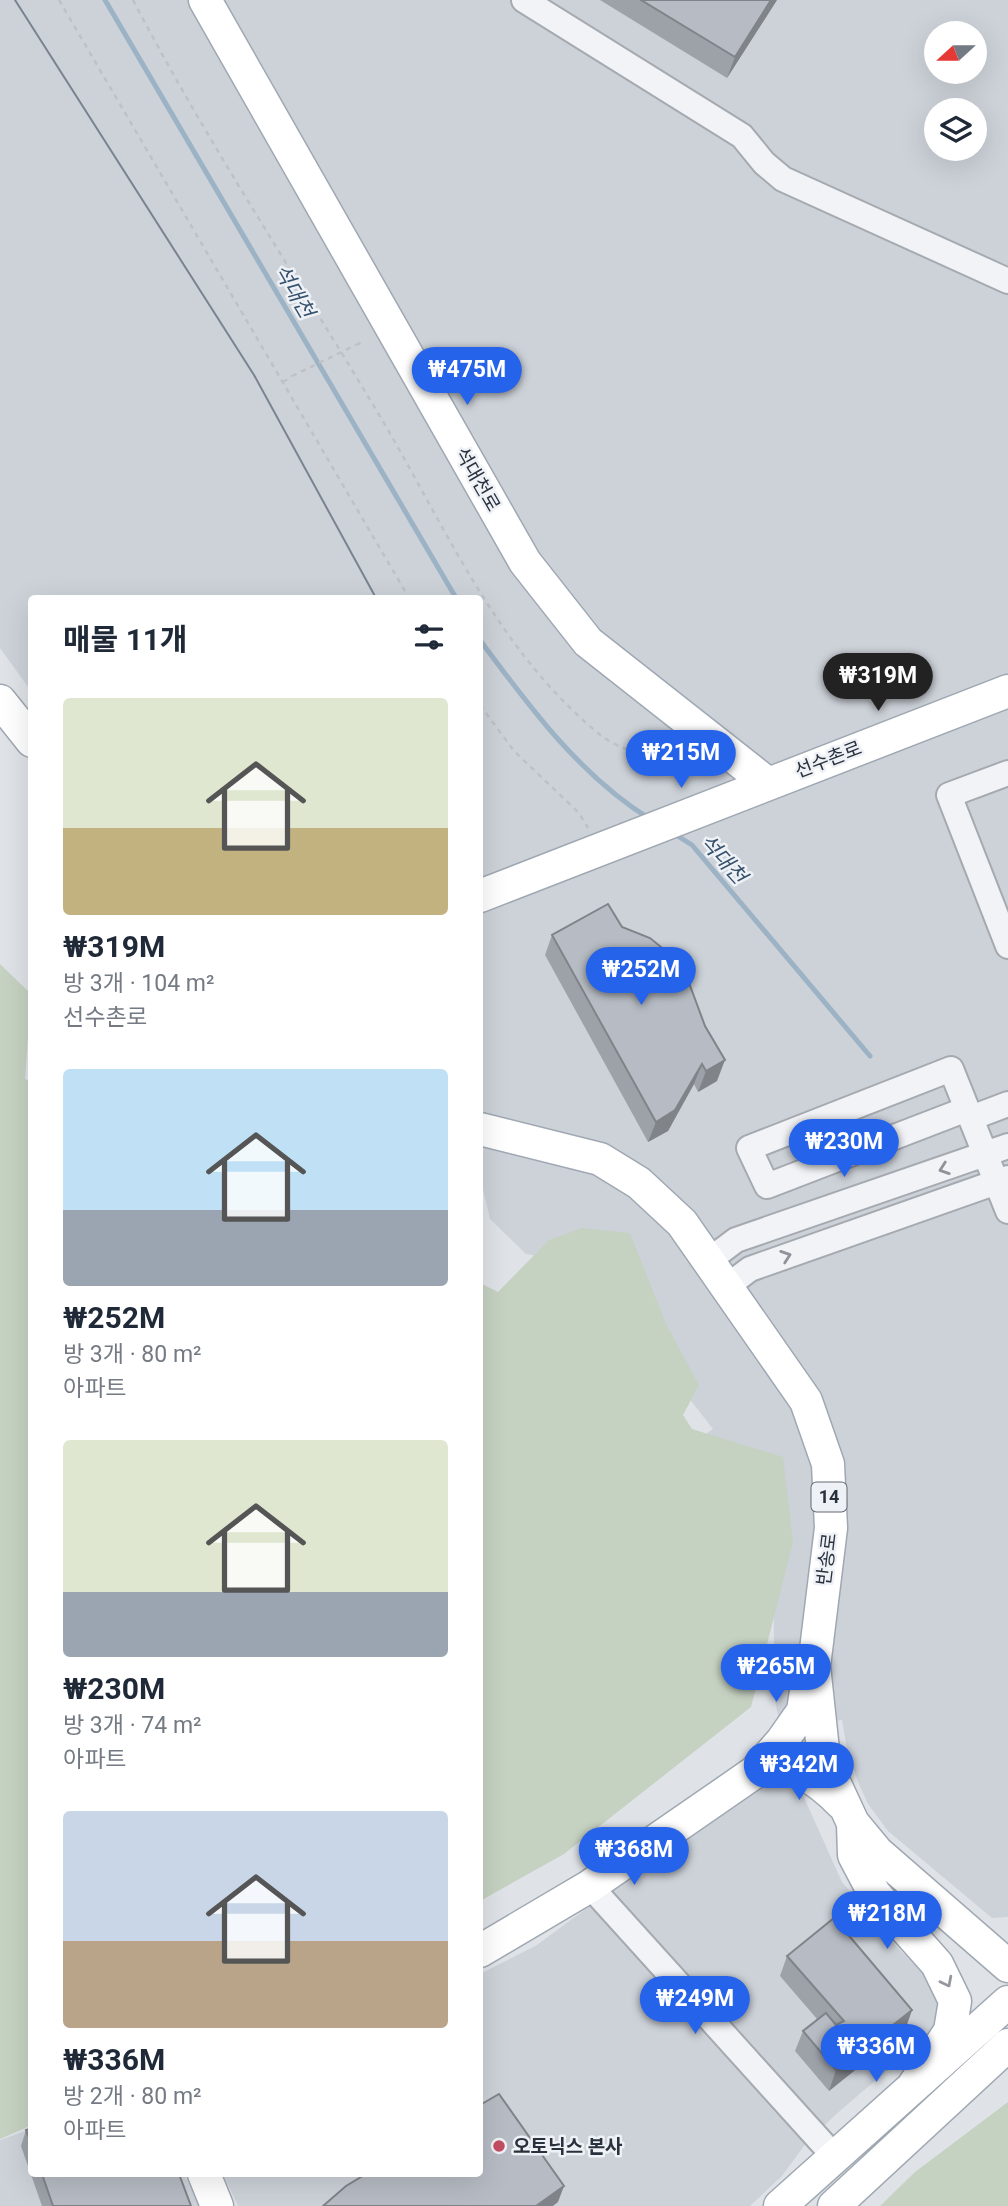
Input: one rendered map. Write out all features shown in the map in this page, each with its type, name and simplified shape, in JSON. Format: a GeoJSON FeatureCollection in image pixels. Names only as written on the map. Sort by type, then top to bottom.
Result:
{"type":"FeatureCollection","features":[{"type":"Feature","properties":{"kind":"main road","name":"석대천로"},"geometry":{"type":"LineString","coordinates":[[205,0],[525,562],[588,642],[767,783]]}},
{"type":"Feature","properties":{"kind":"main road","name":"선수촌로"},"geometry":{"type":"LineString","coordinates":[[603,838],[767,783],[1008,691]]}},
{"type":"Feature","properties":{"kind":"main road"},"geometry":{"type":"LineString","coordinates":[[0,701],[28,736]]}},
{"type":"Feature","properties":{"kind":"main road"},"geometry":{"type":"LineString","coordinates":[[483,895],[603,838]]}},
{"type":"Feature","properties":{"kind":"main road","name":"반송로"},"geometry":{"type":"LineString","coordinates":[[483,1130],[600,1159],[639,1183],[682,1223],[806,1401],[828,1464],[831,1528],[814,1666],[823,1750],[850,1816],[877,1852],[1008,1966]]}},
{"type":"Feature","properties":{"kind":"main road"},"geometry":{"type":"LineString","coordinates":[[755,1772],[803,1711],[815,1647]]}},
{"type":"Feature","properties":{"kind":"main road"},"geometry":{"type":"LineString","coordinates":[[483,1949],[590,1886],[755,1772],[771,1765],[790,1767],[824,1788],[850,1816],[854,1855],[874,1893],[937,1964],[955,2001],[950,2031],[914,2085]]}},
{"type":"Feature","properties":{"kind":"main road"},"geometry":{"type":"LineString","coordinates":[[970,1934],[1008,1935]]}},
{"type":"Feature","properties":{"kind":"main road"},"geometry":{"type":"LineString","coordinates":[[780,2206],[1008,2001]]}},
{"type":"Feature","properties":{"kind":"main road"},"geometry":{"type":"LineString","coordinates":[[804,2206],[1008,2023]]}},
{"type":"Feature","properties":{"kind":"main road"},"geometry":{"type":"LineString","coordinates":[[834,2206],[1008,2045]]}},
{"type":"Feature","properties":{"kind":"main road"},"geometry":{"type":"LineString","coordinates":[[865,2206],[1008,2074]]}},
{"type":"Feature","properties":{"kind":"main road"},"geometry":{"type":"LineString","coordinates":[[768,2206],[796,2180],[829,2160]]}},
{"type":"Feature","properties":{"kind":"main road"},"geometry":{"type":"LineString","coordinates":[[205,2177],[217,2206]]}},
{"type":"Feature","properties":{"kind":"street"},"geometry":{"type":"LineString","coordinates":[[524,0],[742,136],[764,163],[783,179],[1008,281]]}},
{"type":"Feature","properties":{"kind":"street"},"geometry":{"type":"LineString","coordinates":[[1008,773],[949,796],[1008,946]]}},
{"type":"Feature","properties":{"kind":"street"},"geometry":{"type":"LineString","coordinates":[[1008,1104],[969,1114],[767,1186],[749,1148],[951,1069],[969,1114],[997,1151],[1008,1212]]}},
{"type":"Feature","properties":{"kind":"street"},"geometry":{"type":"LineString","coordinates":[[708,1261],[736,1240],[997,1151]]}},
{"type":"Feature","properties":{"kind":"street"},"geometry":{"type":"LineString","coordinates":[[726,1287],[750,1269],[1002,1180]]}},
{"type":"Feature","properties":{"kind":"street"},"geometry":{"type":"LineString","coordinates":[[590,1886],[829,2160]]}},
{"type":"Feature","properties":{"kind":"path"},"geometry":{"type":"LineString","coordinates":[[59,0],[407,595]]}},
{"type":"Feature","properties":{"kind":"path"},"geometry":{"type":"LineString","coordinates":[[133,0],[186,98],[380,416],[480,595]]}},
{"type":"Feature","properties":{"kind":"path"},"geometry":{"type":"LineString","coordinates":[[283,382],[364,341]]}},
{"type":"Feature","properties":{"kind":"path"},"geometry":{"type":"LineString","coordinates":[[483,599],[533,671],[604,739],[690,772]]}},
{"type":"Feature","properties":{"kind":"path"},"geometry":{"type":"LineString","coordinates":[[483,709],[514,751],[603,838]]}},
{"type":"Feature","properties":{"kind":"shaded area"},"geometry":{"type":"Polygon","coordinates":[[[0,0],[1008,0],[1008,1917],[992,1918],[888,1831],[868,1804],[858,1782],[847,1749],[842,1720],[780,1725],[775,1701],[773,1577],[703,1436],[713,1429],[692,1402],[666,1383],[537,1256],[526,1254],[490,1219],[483,1189],[483,595],[28,595],[28,687],[0,648],[0,0]]]}},
{"type":"Feature","properties":{"kind":"shaded area"},"geometry":{"type":"Polygon","coordinates":[[[785,1780],[802,1793],[842,1882],[897,1947],[939,1989],[939,2026],[834,2116],[804,2146],[782,2176],[750,2206],[238,2206],[224,2177],[483,2177],[483,1972],[537,1945],[761,1782],[785,1780]]]}},
{"type":"Feature","properties":{"kind":"shaded area"},"geometry":{"type":"Polygon","coordinates":[[[28,2130],[28,2177],[186,2177],[200,2206],[0,2206],[0,2140],[28,2130]]]}},
{"type":"Feature","properties":{"kind":"green space"},"geometry":{"type":"Polygon","coordinates":[[[0,964],[28,991],[25,1079],[28,1080],[28,2127],[0,2139],[0,964]]]}},
{"type":"Feature","properties":{"kind":"green space"},"geometry":{"type":"Polygon","coordinates":[[[582,1228],[630,1233],[666,1324],[699,1385],[683,1415],[692,1429],[783,1457],[793,1542],[751,1707],[564,1854],[483,1899],[483,1284],[498,1292],[549,1240],[582,1228]]]}},
{"type":"Feature","properties":{"kind":"green space"},"geometry":{"type":"Polygon","coordinates":[[[1008,2102],[1008,2206],[880,2206],[915,2172],[1008,2102]]]}},
{"type":"Feature","properties":{"kind":"building"},"geometry":{"type":"Polygon","coordinates":[[[641,0],[771,0],[735,57],[641,0]]]}},
{"type":"Feature","properties":{"kind":"building"},"geometry":{"type":"Polygon","coordinates":[[[608,904],[622,927],[650,938],[682,964],[705,1026],[725,1060],[706,1071],[702,1064],[675,1110],[656,1122],[552,935],[608,904]]]}},
{"type":"Feature","properties":{"kind":"building"},"geometry":{"type":"Polygon","coordinates":[[[834,1918],[912,2010],[836,2070],[803,2031],[826,2013],[836,2025],[844,2021],[787,1956],[834,1918]]]}},
{"type":"Feature","properties":{"kind":"building","name":"오토닉스 본사"},"geometry":{"type":"Polygon","coordinates":[[[499,2094],[564,2186],[536,2206],[323,2206],[361,2177],[483,2177],[483,2103],[499,2094]]]}},
{"type":"Feature","properties":{"kind":"building"},"geometry":{"type":"Polygon","coordinates":[[[43,2177],[180,2177],[191,2206],[53,2206],[43,2177]]]}},
{"type":"Feature","properties":{"kind":"waterway","name":"석대천"},"geometry":{"type":"LineString","coordinates":[[105,0],[454,595]]}},
{"type":"Feature","properties":{"kind":"waterway","name":"석대천"},"geometry":{"type":"LineString","coordinates":[[483,644],[536,714],[578,761],[625,802],[650,819]]}},
{"type":"Feature","properties":{"kind":"waterway","name":"석대천"},"geometry":{"type":"LineString","coordinates":[[673,833],[692,845],[870,1056]]}},
{"type":"Feature","properties":{"kind":"tram line"},"geometry":{"type":"LineString","coordinates":[[15,0],[254,375],[374,595]]}},
{"type":"Feature","properties":{"kind":"place","name":"오토닉스 본사"},"geometry":{"type":"Point","coordinates":[499,2146]}}]}
